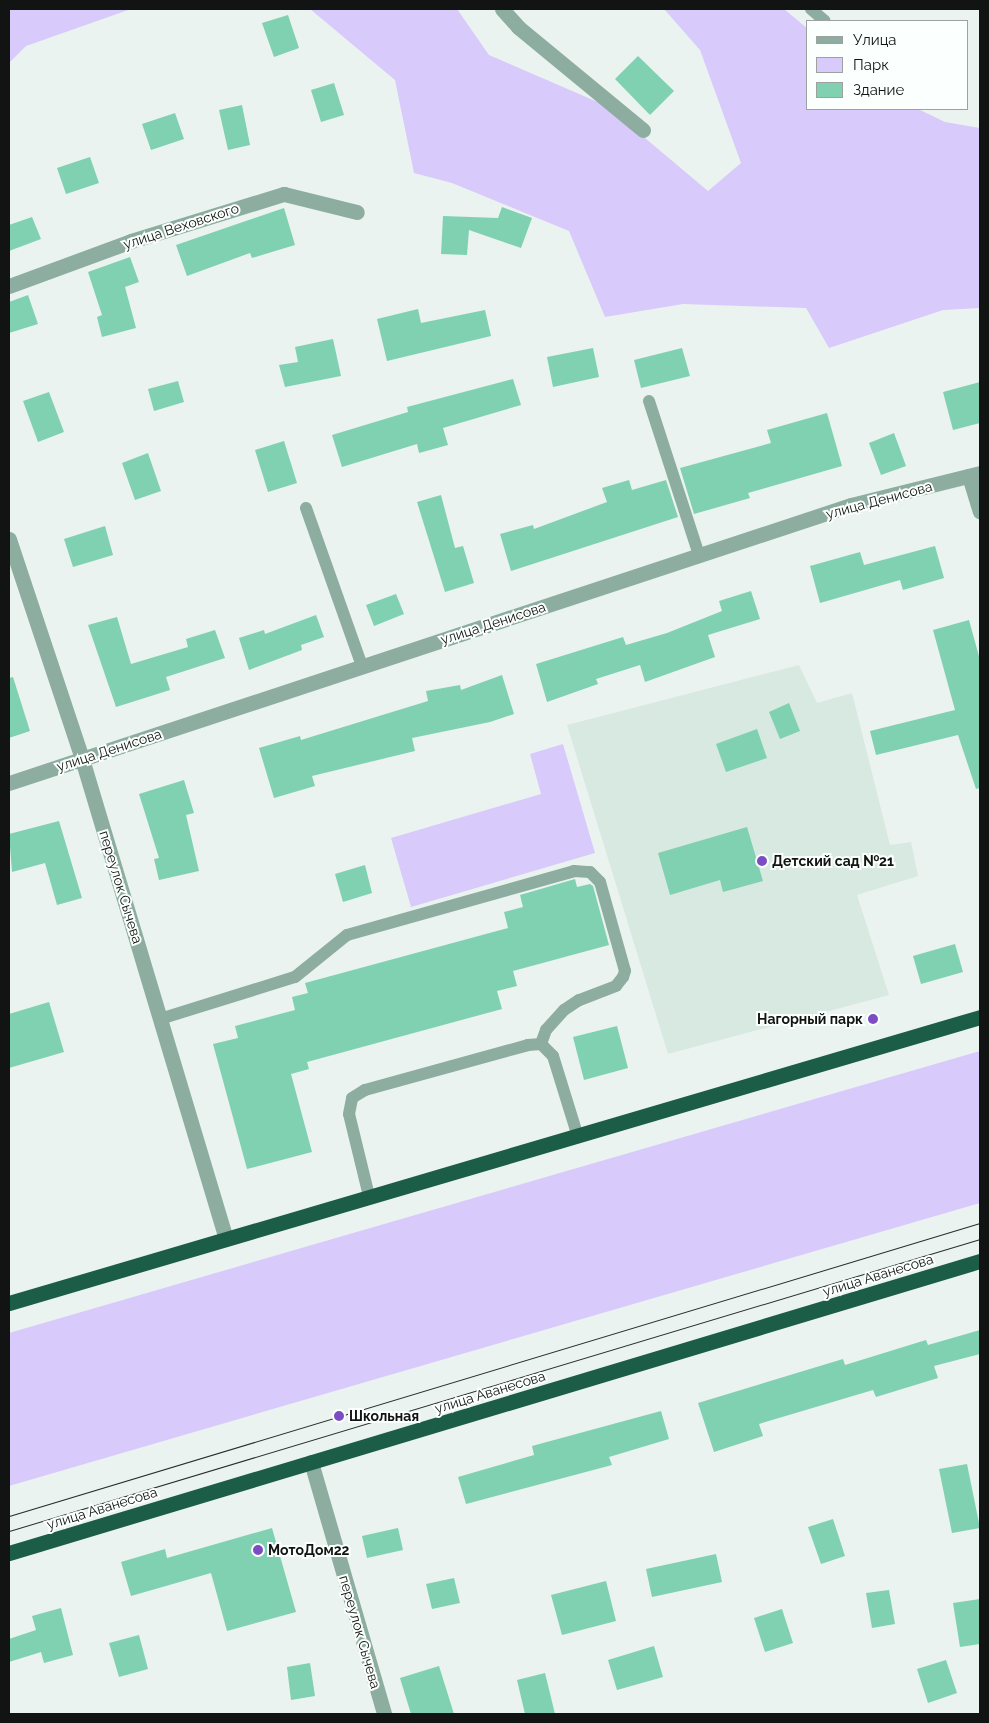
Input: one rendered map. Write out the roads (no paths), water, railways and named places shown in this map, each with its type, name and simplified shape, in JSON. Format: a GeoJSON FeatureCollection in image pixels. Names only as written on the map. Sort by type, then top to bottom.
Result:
{"type":"FeatureCollection","features":[{"type":"Feature","properties":{"kind":"highway"},"geometry":{"type":"LineString","coordinates":[[9,1303],[369,1196],[578,1137],[980,1017]]}},
{"type":"Feature","properties":{"kind":"highway","name":"улица Аванесова"},"geometry":{"type":"LineString","coordinates":[[9,1554],[980,1262]]}},
{"type":"Feature","properties":{"kind":"street"},"geometry":{"type":"LineString","coordinates":[[502,9],[518,27],[643,130]]}},
{"type":"Feature","properties":{"kind":"street","name":"улица Веховского"},"geometry":{"type":"LineString","coordinates":[[9,286],[131,241],[284,194],[357,212]]}},
{"type":"Feature","properties":{"kind":"street"},"geometry":{"type":"LineString","coordinates":[[975,474],[980,511]]}},
{"type":"Feature","properties":{"kind":"street","name":"улица Денисова"},"geometry":{"type":"LineString","coordinates":[[9,783],[851,505],[975,474]]}},
{"type":"Feature","properties":{"kind":"street","name":"переулок Сычева"},"geometry":{"type":"LineString","coordinates":[[9,538],[82,759],[226,1239]]}},
{"type":"Feature","properties":{"kind":"street","name":"переулок Сычева"},"geometry":{"type":"LineString","coordinates":[[311,1462],[384,1714]]}},
{"type":"Feature","properties":{"kind":"lane"},"geometry":{"type":"LineString","coordinates":[[811,9],[824,20]]}},
{"type":"Feature","properties":{"kind":"lane"},"geometry":{"type":"LineString","coordinates":[[649,401],[699,555]]}},
{"type":"Feature","properties":{"kind":"lane"},"geometry":{"type":"LineString","coordinates":[[306,508],[362,666]]}},
{"type":"Feature","properties":{"kind":"lane"},"geometry":{"type":"LineString","coordinates":[[160,1019],[295,977],[347,935],[574,871],[590,872],[600,882],[625,971],[624,977],[616,986],[579,1000],[564,1010],[546,1030],[541,1044]]}},
{"type":"Feature","properties":{"kind":"lane"},"geometry":{"type":"LineString","coordinates":[[369,1196],[349,1114],[349,1105],[358,1093],[528,1045],[541,1044],[553,1056],[578,1137]]}},
{"type":"Feature","properties":{"kind":"tram line"},"geometry":{"type":"LineString","coordinates":[[9,1516],[980,1223]]}},
{"type":"Feature","properties":{"kind":"tram line"},"geometry":{"type":"LineString","coordinates":[[9,1531],[980,1239]]}},
{"type":"Feature","properties":{"kind":"place","name":"Детский сад №21"},"geometry":{"type":"Point","coordinates":[762,861]}},
{"type":"Feature","properties":{"kind":"place","name":"Нагорный парк"},"geometry":{"type":"Point","coordinates":[873,1019]}},
{"type":"Feature","properties":{"kind":"place","name":"Школьная"},"geometry":{"type":"Point","coordinates":[339,1416]}},
{"type":"Feature","properties":{"kind":"place","name":"МотоДом22"},"geometry":{"type":"Point","coordinates":[258,1550]}}]}
